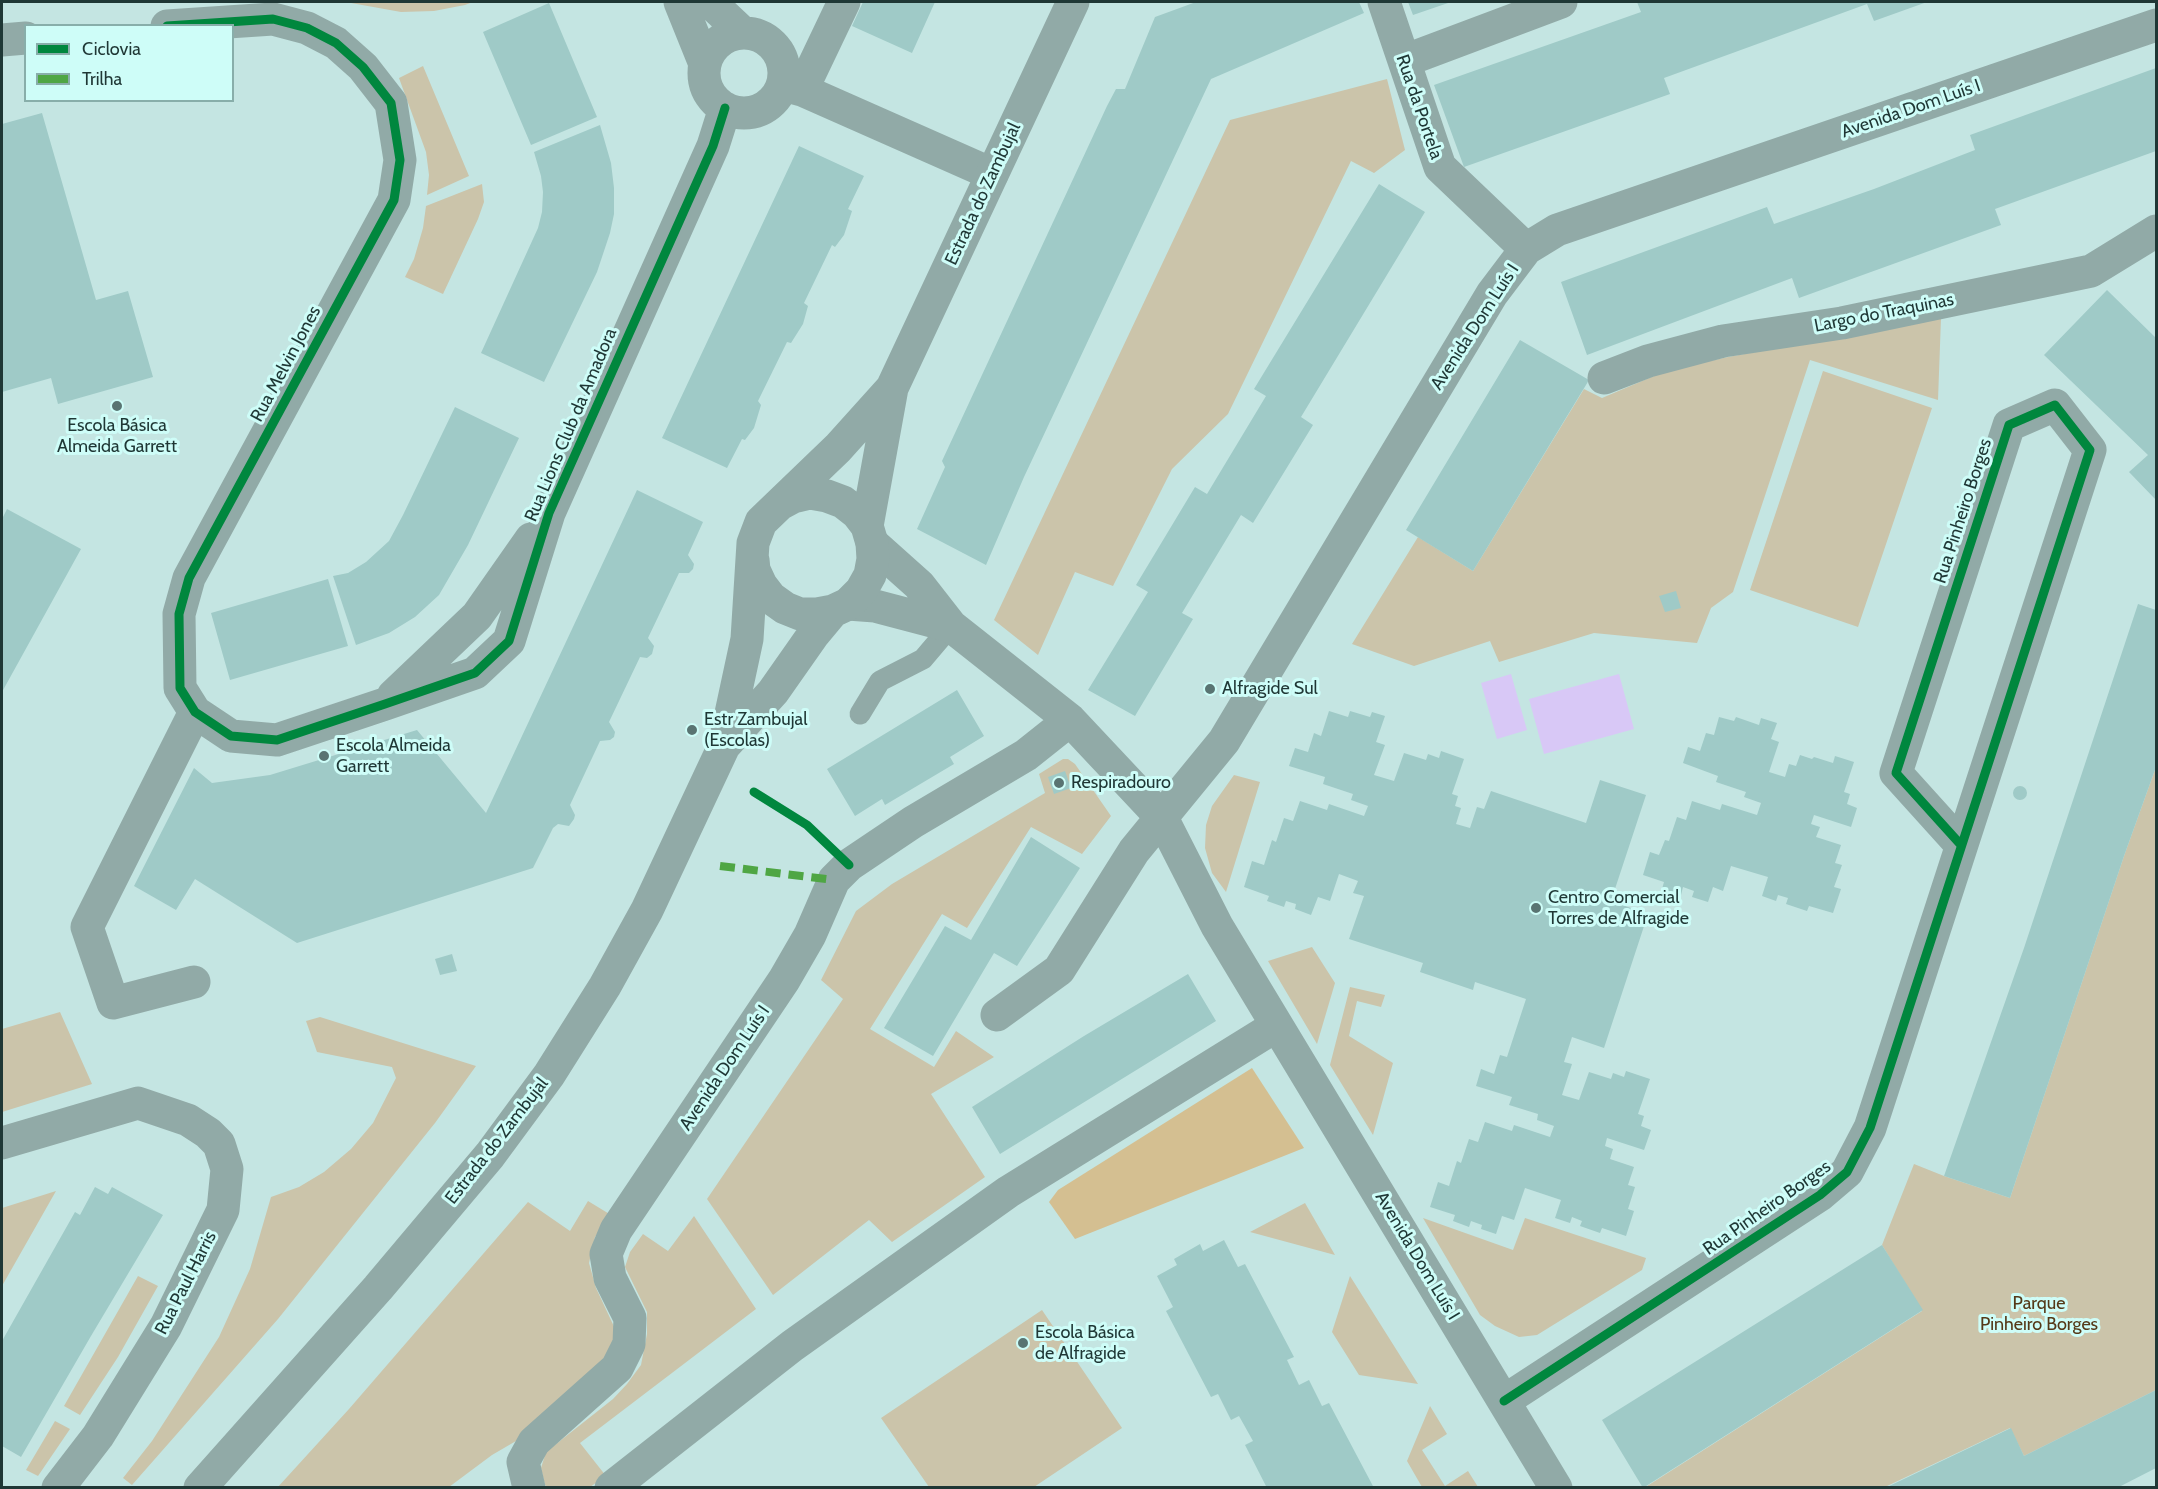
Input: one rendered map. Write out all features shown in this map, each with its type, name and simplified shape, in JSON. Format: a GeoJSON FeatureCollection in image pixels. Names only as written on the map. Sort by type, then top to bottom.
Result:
{"type":"FeatureCollection","features":[{"type":"Feature","properties":{"kind":"street"},"geometry":{"type":"LineString","coordinates":[[680,2],[705,64]]}},
{"type":"Feature","properties":{"kind":"street"},"geometry":{"type":"LineString","coordinates":[[710,2],[743,33]]}},
{"type":"Feature","properties":{"kind":"street"},"geometry":{"type":"LineString","coordinates":[[844,2],[792,87],[780,93],[763,108],[751,112],[738,113],[725,108],[715,100],[704,77],[705,64],[710,52],[718,42],[730,36],[743,33],[756,35],[768,41],[777,51],[792,87],[992,174]]}},
{"type":"Feature","properties":{"kind":"street","name":"Estrada do Zambujal"},"geometry":{"type":"LineString","coordinates":[[724,746],[773,693],[813,635],[861,591],[870,575],[873,559],[869,535],[892,388],[1073,2]]}},
{"type":"Feature","properties":{"kind":"street","name":"Rua da Portela"},"geometry":{"type":"LineString","coordinates":[[1384,2],[1440,167],[1526,249]]}},
{"type":"Feature","properties":{"kind":"street"},"geometry":{"type":"LineString","coordinates":[[1404,61],[1561,2]]}},
{"type":"Feature","properties":{"kind":"street","name":"Rua Melvin Jones"},"geometry":{"type":"LineString","coordinates":[[195,712],[180,688],[179,614],[189,578],[394,200],[400,159],[391,103],[363,67],[336,43],[308,28],[273,19],[197,24]]}},
{"type":"Feature","properties":{"kind":"street","name":"Avenida Dom Luís I"},"geometry":{"type":"LineString","coordinates":[[997,1015],[1059,970],[1134,851],[1224,741],[1492,294],[1526,249],[1557,230],[2157,25]]}},
{"type":"Feature","properties":{"kind":"street"},"geometry":{"type":"LineString","coordinates":[[2,40],[24,38]]}},
{"type":"Feature","properties":{"kind":"street","name":"Rua Lions Club da Amadora"},"geometry":{"type":"LineString","coordinates":[[195,712],[231,736],[277,740],[386,704],[477,616],[549,513],[713,146],[725,108]]}},
{"type":"Feature","properties":{"kind":"street","name":"Largo do Traquinas"},"geometry":{"type":"LineString","coordinates":[[1604,378],[1648,361],[1723,341],[1842,323],[2091,271],[2157,231]]}},
{"type":"Feature","properties":{"kind":"street","name":"Estrada do Zambujal"},"geometry":{"type":"LineString","coordinates":[[200,1488],[378,1288],[490,1155],[549,1075],[605,986],[647,910],[724,746],[747,639],[752,554],[756,532],[761,522],[778,504],[838,448],[892,388]]}},
{"type":"Feature","properties":{"kind":"street","name":"Rua Pinheiro Borges"},"geometry":{"type":"LineString","coordinates":[[1504,1401],[1820,1196],[1847,1172],[1870,1128],[2090,450],[2055,405],[2009,425],[1896,773],[1961,845]]}},
{"type":"Feature","properties":{"kind":"street","name":"Estrada do Zambujal"},"geometry":{"type":"LineString","coordinates":[[778,504],[810,493],[827,496],[843,502],[857,513],[869,535]]}},
{"type":"Feature","properties":{"kind":"street","name":"Avenida Dom Luís I"},"geometry":{"type":"LineString","coordinates":[[869,535],[918,585],[951,626],[1070,720],[1162,818],[1217,926],[1556,1488]]}},
{"type":"Feature","properties":{"kind":"street","name":"Estrada do Zambujal"},"geometry":{"type":"LineString","coordinates":[[752,554],[754,570],[761,585],[771,598],[784,608],[800,614],[817,614],[840,608]]}},
{"type":"Feature","properties":{"kind":"street","name":"Avenida Dom Luís I"},"geometry":{"type":"LineString","coordinates":[[840,608],[875,606],[951,626]]}},
{"type":"Feature","properties":{"kind":"street"},"geometry":{"type":"LineString","coordinates":[[194,981],[113,1003],[87,927],[195,712]]}},
{"type":"Feature","properties":{"kind":"street","name":"Avenida Dom Luís I"},"geometry":{"type":"LineString","coordinates":[[528,1487],[524,1462],[534,1442],[617,1368],[629,1344],[630,1318],[610,1278],[606,1254],[616,1230],[784,980],[810,935],[834,880],[849,865],[913,822],[1026,755],[1070,720]]}},
{"type":"Feature","properties":{"kind":"street"},"geometry":{"type":"LineString","coordinates":[[610,1488],[792,1346],[1008,1192],[1276,1026]]}},
{"type":"Feature","properties":{"kind":"street","name":"Rua Paul Harris"},"geometry":{"type":"LineString","coordinates":[[2,1143],[138,1103],[188,1120],[208,1133],[219,1144],[227,1169],[223,1210],[166,1326],[98,1436],[58,1488]]}},
{"type":"Feature","properties":{"kind":"lane"},"geometry":{"type":"LineString","coordinates":[[860,714],[880,681],[923,659],[951,626]]}},
{"type":"Feature","properties":{"kind":"green space"},"geometry":{"type":"Polygon","coordinates":[[[352,2],[473,2],[434,11],[401,12],[352,2]]]}},
{"type":"Feature","properties":{"kind":"green space"},"geometry":{"type":"Polygon","coordinates":[[[423,66],[469,176],[427,195],[429,175],[426,152],[399,78],[423,66]]]}},
{"type":"Feature","properties":{"kind":"green space"},"geometry":{"type":"Polygon","coordinates":[[[1387,79],[1405,150],[1374,173],[1351,161],[1228,414],[1172,469],[1113,586],[1075,572],[1038,655],[994,620],[1230,120],[1387,79]]]}},
{"type":"Feature","properties":{"kind":"green space"},"geometry":{"type":"Polygon","coordinates":[[[482,184],[484,202],[478,219],[443,294],[405,277],[414,259],[423,228],[426,206],[482,184]]]}},
{"type":"Feature","properties":{"kind":"green space"},"geometry":{"type":"Polygon","coordinates":[[[1941,318],[1938,400],[1810,360],[1733,592],[1711,608],[1697,643],[1594,633],[1499,662],[1490,641],[1414,666],[1352,644],[1418,537],[1473,571],[1584,389],[1602,398],[1668,370],[1941,318]]]}},
{"type":"Feature","properties":{"kind":"green space"},"geometry":{"type":"Polygon","coordinates":[[[1823,371],[1932,408],[1858,627],[1750,590],[1823,371]]]}},
{"type":"Feature","properties":{"kind":"green space"},"geometry":{"type":"Polygon","coordinates":[[[1063,759],[1068,759],[1075,764],[1111,816],[1082,854],[1031,827],[967,928],[942,914],[870,1029],[934,1067],[956,1031],[994,1057],[931,1094],[985,1177],[892,1242],[869,1220],[773,1295],[707,1199],[843,999],[821,980],[856,911],[892,884],[1045,793],[1039,774],[1063,759]]]}},
{"type":"Feature","properties":{"kind":"green space","name":"Parque Pinheiro Borges"},"geometry":{"type":"Polygon","coordinates":[[[2156,767],[2156,1390],[2024,1456],[2010,1428],[1885,1487],[1644,1488],[1922,1311],[1882,1245],[1914,1164],[2010,1198],[2156,767]]]}},
{"type":"Feature","properties":{"kind":"green space"},"geometry":{"type":"Polygon","coordinates":[[[1234,775],[1260,782],[1226,892],[1212,873],[1205,848],[1206,825],[1212,806],[1234,775]]]}},
{"type":"Feature","properties":{"kind":"green space"},"geometry":{"type":"Polygon","coordinates":[[[1312,947],[1335,983],[1317,1044],[1268,961],[1312,947]]]}},
{"type":"Feature","properties":{"kind":"green space"},"geometry":{"type":"Polygon","coordinates":[[[1350,987],[1385,995],[1381,1007],[1357,1001],[1349,1036],[1393,1063],[1373,1135],[1330,1065],[1350,987]]]}},
{"type":"Feature","properties":{"kind":"green space"},"geometry":{"type":"Polygon","coordinates":[[[60,1012],[92,1084],[2,1112],[2,1029],[60,1012]]]}},
{"type":"Feature","properties":{"kind":"green space"},"geometry":{"type":"Polygon","coordinates":[[[320,1017],[476,1066],[435,1123],[278,1319],[132,1485],[123,1478],[152,1441],[219,1337],[250,1269],[271,1197],[299,1187],[324,1172],[351,1149],[373,1123],[396,1078],[392,1067],[317,1052],[306,1021],[320,1017]]]}},
{"type":"Feature","properties":{"kind":"green space"},"geometry":{"type":"Polygon","coordinates":[[[56,1191],[2,1286],[2,1208],[56,1191]]]}},
{"type":"Feature","properties":{"kind":"green space"},"geometry":{"type":"Polygon","coordinates":[[[588,1201],[611,1215],[595,1237],[589,1263],[596,1288],[617,1333],[613,1355],[516,1441],[492,1455],[449,1487],[277,1488],[349,1409],[528,1202],[570,1231],[588,1201]]]}},
{"type":"Feature","properties":{"kind":"green space"},"geometry":{"type":"Polygon","coordinates":[[[1305,1203],[1335,1255],[1250,1232],[1305,1203]]]}},
{"type":"Feature","properties":{"kind":"green space"},"geometry":{"type":"Polygon","coordinates":[[[694,1216],[756,1309],[580,1443],[606,1476],[590,1487],[548,1487],[545,1485],[541,1468],[546,1452],[613,1399],[641,1365],[647,1334],[647,1312],[625,1267],[630,1252],[643,1234],[668,1251],[694,1216]]]}},
{"type":"Feature","properties":{"kind":"green space"},"geometry":{"type":"Polygon","coordinates":[[[1423,1218],[1513,1250],[1525,1218],[1646,1258],[1642,1270],[1537,1335],[1519,1337],[1495,1326],[1480,1315],[1423,1218]]]}},
{"type":"Feature","properties":{"kind":"green space"},"geometry":{"type":"Polygon","coordinates":[[[138,1276],[158,1286],[118,1357],[80,1415],[64,1406],[138,1276]]]}},
{"type":"Feature","properties":{"kind":"green space"},"geometry":{"type":"Polygon","coordinates":[[[1350,1276],[1418,1384],[1359,1375],[1332,1332],[1350,1276]]]}},
{"type":"Feature","properties":{"kind":"green space"},"geometry":{"type":"Polygon","coordinates":[[[1042,1310],[1122,1428],[1034,1487],[929,1487],[881,1418],[1042,1310]]]}},
{"type":"Feature","properties":{"kind":"green space"},"geometry":{"type":"Polygon","coordinates":[[[1430,1406],[1447,1434],[1422,1450],[1445,1486],[1468,1471],[1478,1487],[1422,1487],[1407,1461],[1430,1406]]]}},
{"type":"Feature","properties":{"kind":"green space"},"geometry":{"type":"Polygon","coordinates":[[[55,1421],[70,1429],[38,1476],[26,1470],[55,1421]]]}},
{"type":"Feature","properties":{"kind":"shaded area"},"geometry":{"type":"Polygon","coordinates":[[[1511,674],[1527,730],[1497,739],[1481,683],[1511,674]]]}},
{"type":"Feature","properties":{"kind":"shaded area"},"geometry":{"type":"Polygon","coordinates":[[[1619,674],[1634,729],[1544,754],[1529,699],[1619,674]]]}},
{"type":"Feature","properties":{"kind":"shaded area"},"geometry":{"type":"Polygon","coordinates":[[[1252,1068],[1304,1148],[1075,1239],[1049,1202],[1058,1190],[1252,1068]]]}},
{"type":"Feature","properties":{"kind":"building"},"geometry":{"type":"Polygon","coordinates":[[[863,2],[935,2],[912,53],[852,26],[863,2]]]}},
{"type":"Feature","properties":{"kind":"building"},"geometry":{"type":"Polygon","coordinates":[[[1196,2],[1359,2],[1364,13],[1211,79],[1024,477],[986,565],[917,529],[945,467],[942,461],[1107,106],[1116,89],[1125,89],[1155,17],[1196,2]]]}},
{"type":"Feature","properties":{"kind":"building"},"geometry":{"type":"Polygon","coordinates":[[[1408,2],[1451,2],[1413,15],[1408,2]]]}},
{"type":"Feature","properties":{"kind":"building"},"geometry":{"type":"Polygon","coordinates":[[[1637,2],[1927,2],[1874,21],[1867,4],[1664,78],[1670,94],[1464,167],[1434,85],[1641,12],[1637,2]]]}},
{"type":"Feature","properties":{"kind":"building"},"geometry":{"type":"Polygon","coordinates":[[[549,3],[597,117],[531,145],[483,32],[549,3]]]}},
{"type":"Feature","properties":{"kind":"building"},"geometry":{"type":"Polygon","coordinates":[[[2156,68],[2156,151],[1995,209],[2001,225],[1799,298],[1792,278],[1587,355],[1561,282],[1767,207],[1774,224],[1874,189],[1975,150],[1970,135],[2156,68]]]}},
{"type":"Feature","properties":{"kind":"building"},"geometry":{"type":"Polygon","coordinates":[[[42,113],[96,300],[128,291],[153,377],[58,404],[51,378],[2,392],[2,124],[42,113]]]}},
{"type":"Feature","properties":{"kind":"building"},"geometry":{"type":"Polygon","coordinates":[[[600,125],[611,163],[614,188],[614,214],[610,233],[597,272],[544,382],[481,353],[538,228],[543,192],[534,152],[600,125]]]}},
{"type":"Feature","properties":{"kind":"building"},"geometry":{"type":"Polygon","coordinates":[[[799,146],[864,176],[848,209],[852,211],[844,235],[835,247],[832,245],[804,303],[808,306],[803,324],[791,343],[787,342],[758,401],[761,405],[754,428],[745,440],[742,439],[727,468],[662,438],[799,146]]]}},
{"type":"Feature","properties":{"kind":"building"},"geometry":{"type":"Polygon","coordinates":[[[1379,184],[1425,212],[1301,417],[1313,425],[1253,523],[1241,515],[1182,613],[1193,619],[1135,716],[1088,690],[1148,592],[1136,585],[1195,487],[1207,494],[1266,396],[1254,389],[1379,184]]]}},
{"type":"Feature","properties":{"kind":"building"},"geometry":{"type":"Polygon","coordinates":[[[2107,290],[2156,338],[2156,500],[2129,472],[2148,455],[2044,355],[2107,290]]]}},
{"type":"Feature","properties":{"kind":"building"},"geometry":{"type":"Polygon","coordinates":[[[1520,340],[1589,380],[1473,571],[1406,530],[1520,340]]]}},
{"type":"Feature","properties":{"kind":"building"},"geometry":{"type":"Polygon","coordinates":[[[455,407],[519,438],[468,545],[439,595],[415,617],[389,633],[356,645],[333,576],[348,573],[366,562],[389,541],[455,407]]]}},
{"type":"Feature","properties":{"kind":"building"},"geometry":{"type":"Polygon","coordinates":[[[637,490],[703,522],[688,555],[694,564],[693,569],[689,573],[679,573],[648,638],[654,646],[652,654],[647,658],[640,657],[609,722],[615,732],[614,737],[600,741],[570,805],[575,815],[574,819],[569,826],[558,824],[553,828],[533,868],[297,943],[195,879],[176,910],[134,886],[194,768],[212,783],[270,775],[417,730],[486,813],[637,490]]]}},
{"type":"Feature","properties":{"kind":"building"},"geometry":{"type":"Polygon","coordinates":[[[7,509],[81,549],[2,692],[2,519],[7,509]]]}},
{"type":"Feature","properties":{"kind":"building"},"geometry":{"type":"Polygon","coordinates":[[[328,579],[348,646],[230,680],[211,613],[328,579]]]}},
{"type":"Feature","properties":{"kind":"building"},"geometry":{"type":"Polygon","coordinates":[[[1676,591],[1681,608],[1665,612],[1659,596],[1676,591]]]}},
{"type":"Feature","properties":{"kind":"building"},"geometry":{"type":"Polygon","coordinates":[[[2138,604],[2156,610],[2156,767],[2010,1198],[1944,1176],[2024,948],[2138,604]]]}},
{"type":"Feature","properties":{"kind":"building"},"geometry":{"type":"Polygon","coordinates":[[[957,690],[984,736],[950,757],[954,764],[885,805],[882,799],[855,816],[827,769],[957,690]]]}},
{"type":"Feature","properties":{"kind":"building"},"geometry":{"type":"Polygon","coordinates":[[[1329,711],[1348,717],[1350,711],[1370,717],[1372,712],[1385,716],[1376,742],[1385,745],[1374,775],[1394,781],[1404,753],[1426,760],[1428,754],[1439,758],[1441,751],[1464,759],[1452,794],[1458,796],[1455,806],[1461,808],[1456,824],[1470,828],[1477,807],[1484,809],[1491,791],[1586,823],[1600,780],[1646,795],[1611,901],[1648,914],[1604,1048],[1572,1037],[1564,1062],[1572,1064],[1562,1095],[1579,1100],[1589,1072],[1611,1079],[1613,1073],[1624,1077],[1626,1071],[1650,1079],[1638,1114],[1644,1116],[1641,1126],[1651,1130],[1644,1150],[1607,1138],[1605,1146],[1613,1149],[1610,1159],[1634,1167],[1628,1185],[1635,1187],[1628,1209],[1634,1211],[1626,1236],[1602,1228],[1600,1233],[1580,1226],[1582,1221],[1572,1217],[1570,1223],[1555,1218],[1561,1200],[1525,1188],[1514,1220],[1502,1216],[1496,1234],[1481,1229],[1482,1225],[1471,1221],[1469,1227],[1453,1221],[1455,1215],[1430,1207],[1438,1182],[1449,1186],[1457,1161],[1461,1163],[1469,1139],[1478,1142],[1485,1122],[1512,1131],[1514,1125],[1550,1137],[1554,1126],[1537,1120],[1538,1114],[1509,1105],[1512,1097],[1476,1086],[1481,1069],[1494,1074],[1500,1055],[1507,1057],[1526,999],[1475,982],[1473,990],[1420,972],[1423,963],[1349,939],[1364,896],[1353,893],[1358,881],[1339,874],[1330,901],[1318,897],[1311,915],[1295,909],[1296,904],[1286,901],[1284,907],[1267,901],[1269,896],[1244,887],[1252,861],[1264,865],[1272,840],[1276,842],[1284,818],[1293,821],[1300,801],[1327,810],[1329,804],[1364,816],[1368,806],[1351,800],[1353,794],[1323,784],[1325,777],[1289,766],[1295,748],[1308,752],[1314,733],[1321,736],[1329,711]]]}},
{"type":"Feature","properties":{"kind":"building"},"geometry":{"type":"Polygon","coordinates":[[[1719,717],[1734,721],[1736,717],[1759,725],[1761,718],[1777,723],[1771,739],[1779,742],[1769,772],[1785,777],[1789,764],[1796,766],[1800,755],[1833,763],[1835,756],[1854,762],[1844,792],[1850,794],[1847,804],[1857,808],[1851,827],[1814,815],[1811,824],[1820,827],[1816,837],[1841,845],[1835,863],[1842,865],[1834,887],[1841,889],[1833,913],[1809,906],[1807,911],[1786,904],[1788,898],[1778,895],[1776,901],[1762,896],[1768,877],[1731,866],[1723,891],[1713,887],[1708,902],[1692,897],[1694,891],[1683,887],[1681,895],[1662,889],[1664,882],[1643,875],[1650,852],[1659,855],[1665,840],[1669,841],[1677,817],[1686,820],[1692,801],[1720,810],[1722,804],[1757,815],[1761,803],[1744,797],[1746,792],[1716,782],[1718,776],[1683,763],[1688,747],[1700,751],[1706,733],[1714,735],[1719,717]]]}},
{"type":"Feature","properties":{"kind":"building","name":"Respiradouro"},"geometry":{"type":"Polygon","coordinates":[[[1065,771],[1071,788],[1054,794],[1048,777],[1065,771]]]}},
{"type":"Feature","properties":{"kind":"building"},"geometry":{"type":"Polygon","coordinates":[[[2017,786],[2023,786],[2027,793],[2023,800],[2017,800],[2013,796],[2013,790],[2017,786]]]}},
{"type":"Feature","properties":{"kind":"building"},"geometry":{"type":"Polygon","coordinates":[[[1031,837],[1080,868],[1017,966],[994,953],[933,1056],[884,1028],[945,926],[971,940],[1031,837]]]}},
{"type":"Feature","properties":{"kind":"building"},"geometry":{"type":"Polygon","coordinates":[[[452,954],[457,971],[440,975],[435,959],[452,954]]]}},
{"type":"Feature","properties":{"kind":"building"},"geometry":{"type":"Polygon","coordinates":[[[1188,974],[1216,1021],[1000,1154],[972,1107],[1188,974]]]}},
{"type":"Feature","properties":{"kind":"building"},"geometry":{"type":"Polygon","coordinates":[[[95,1187],[108,1194],[112,1187],[163,1215],[21,1457],[2,1446],[2,1341],[75,1212],[80,1215],[95,1187]]]}},
{"type":"Feature","properties":{"kind":"building"},"geometry":{"type":"Polygon","coordinates":[[[1224,1240],[1238,1267],[1245,1264],[1294,1357],[1287,1360],[1299,1385],[1309,1380],[1322,1406],[1329,1403],[1374,1488],[1267,1488],[1245,1445],[1253,1441],[1239,1416],[1231,1420],[1218,1394],[1211,1397],[1166,1311],[1173,1307],[1157,1276],[1177,1265],[1174,1259],[1200,1244],[1203,1251],[1224,1240]]]}},
{"type":"Feature","properties":{"kind":"building"},"geometry":{"type":"Polygon","coordinates":[[[1882,1245],[1923,1310],[1643,1488],[1602,1420],[1882,1245]]]}},
{"type":"Feature","properties":{"kind":"building"},"geometry":{"type":"Polygon","coordinates":[[[2156,1390],[2156,1468],[2117,1488],[1885,1488],[2011,1428],[2024,1456],[2156,1390]]]}},
{"type":"Feature","properties":{"kind":"marked path"},"geometry":{"type":"LineString","coordinates":[[720,866],[834,880]]}},
{"type":"Feature","properties":{"kind":"cycle path"},"geometry":{"type":"LineString","coordinates":[[197,24],[273,19],[307,28],[336,43],[363,67],[391,103],[400,160],[394,200],[189,578],[179,614],[180,688],[195,712],[231,736],[277,740],[385,704],[475,673],[509,641],[549,513],[713,146],[725,108]]}},
{"type":"Feature","properties":{"kind":"cycle path"},"geometry":{"type":"LineString","coordinates":[[1504,1401],[1820,1195],[1847,1172],[1870,1128],[2090,450],[2055,405],[2009,425],[1896,773],[1961,845]]}},
{"type":"Feature","properties":{"kind":"cycle path"},"geometry":{"type":"LineString","coordinates":[[754,792],[807,825],[849,865]]}},
{"type":"Feature","properties":{"kind":"place","name":"Escola Básica Almeida Garrett"},"geometry":{"type":"Point","coordinates":[117,406]}},
{"type":"Feature","properties":{"kind":"place","name":"Alfragide Sul"},"geometry":{"type":"Point","coordinates":[1210,689]}},
{"type":"Feature","properties":{"kind":"place","name":"Estr Zambujal (Escolas)"},"geometry":{"type":"Point","coordinates":[692,730]}},
{"type":"Feature","properties":{"kind":"place","name":"Escola Almeida Garrett"},"geometry":{"type":"Point","coordinates":[324,756]}},
{"type":"Feature","properties":{"kind":"place","name":"Respiradouro"},"geometry":{"type":"Point","coordinates":[1059,783]}},
{"type":"Feature","properties":{"kind":"place","name":"Centro Comercial Torres de Alfragide"},"geometry":{"type":"Point","coordinates":[1536,908]}},
{"type":"Feature","properties":{"kind":"place","name":"Escola Básica de Alfragide"},"geometry":{"type":"Point","coordinates":[1023,1343]}}]}
